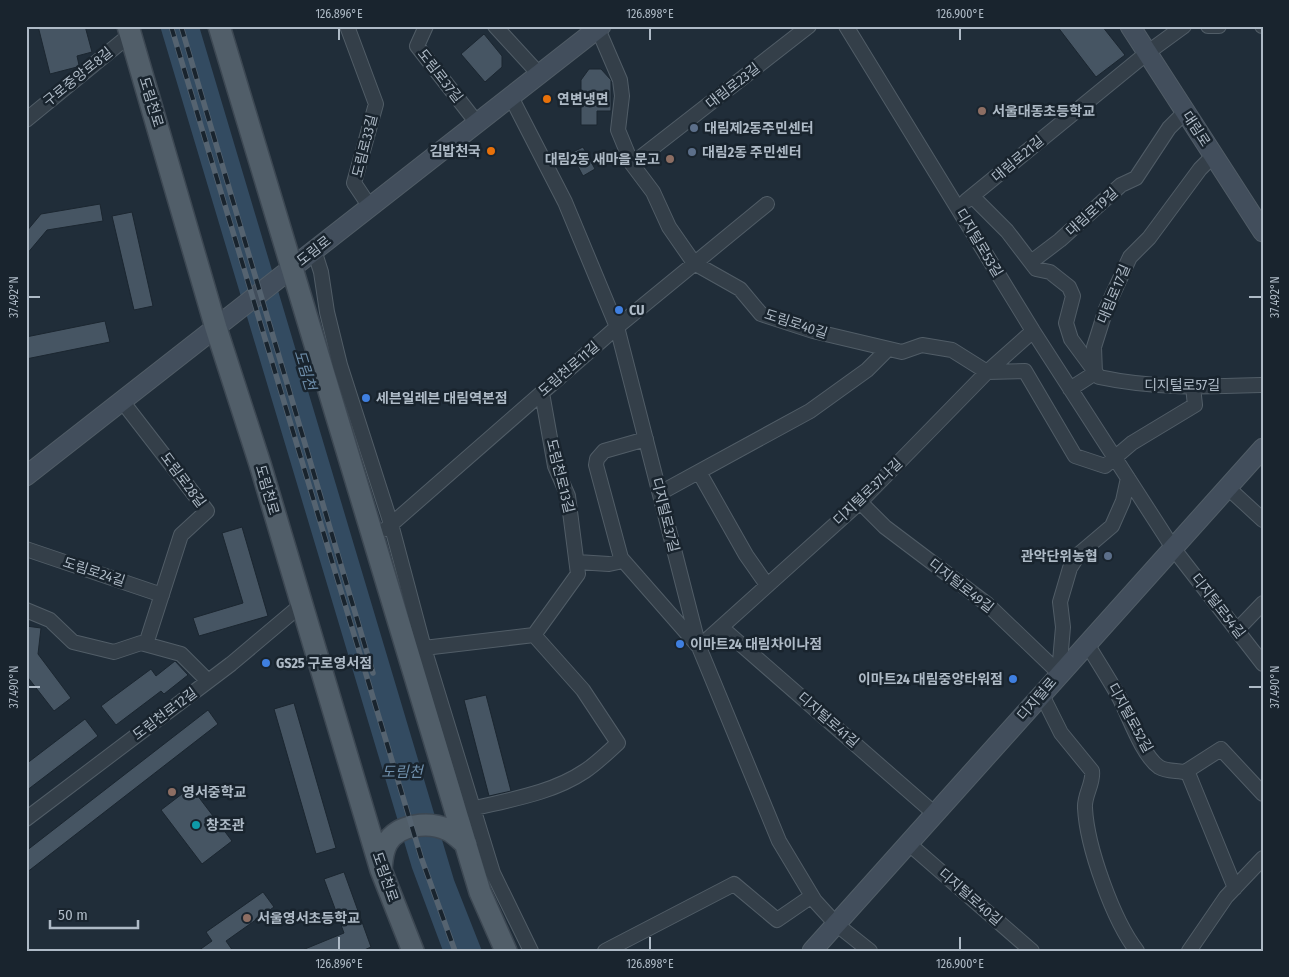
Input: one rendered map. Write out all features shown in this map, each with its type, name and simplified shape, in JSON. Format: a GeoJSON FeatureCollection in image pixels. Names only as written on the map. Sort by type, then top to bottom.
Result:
{"type":"FeatureCollection","features":[{"type":"Feature","properties":{"kind":"main road"},"geometry":{"type":"LineString","coordinates":[[219,26],[286,273],[373,538],[466,811],[462,841],[480,892],[506,951]]}},
{"type":"Feature","properties":{"kind":"main road","name":"도림천로"},"geometry":{"type":"LineString","coordinates":[[129,30],[220,325],[301,605],[382,863],[413,951]]}},
{"type":"Feature","properties":{"kind":"main road"},"geometry":{"type":"LineString","coordinates":[[382,863],[388,842],[397,833],[414,826],[434,825],[448,830],[462,841]]}},
{"type":"Feature","properties":{"kind":"street","name":"도림로33길"},"geometry":{"type":"LineString","coordinates":[[347,26],[376,104],[354,183],[370,207]]}},
{"type":"Feature","properties":{"kind":"street","name":"도림로37길"},"geometry":{"type":"LineString","coordinates":[[426,26],[416,46],[477,123]]}},
{"type":"Feature","properties":{"kind":"street"},"geometry":{"type":"LineString","coordinates":[[495,26],[539,74]]}},
{"type":"Feature","properties":{"kind":"street","name":"대림로23길"},"geometry":{"type":"LineString","coordinates":[[632,164],[809,26]]}},
{"type":"Feature","properties":{"kind":"street","name":"디지털로53길"},"geometry":{"type":"LineString","coordinates":[[846,26],[1033,331],[1174,548]]}},
{"type":"Feature","properties":{"kind":"street","name":"대림로"},"geometry":{"type":"LineString","coordinates":[[1130,26],[1213,156],[1260,222]]}},
{"type":"Feature","properties":{"kind":"street","name":"대림로21길"},"geometry":{"type":"LineString","coordinates":[[957,207],[1147,53],[1184,26]]}},
{"type":"Feature","properties":{"kind":"street"},"geometry":{"type":"LineString","coordinates":[[1208,26],[1219,26]]}},
{"type":"Feature","properties":{"kind":"street","name":"도림로"},"geometry":{"type":"LineString","coordinates":[[26,476],[600,27]]}},
{"type":"Feature","properties":{"kind":"street","name":"도림로40길"},"geometry":{"type":"LineString","coordinates":[[600,27],[620,80],[622,96],[618,130],[632,164],[653,192],[669,227],[694,263],[740,289],[760,314],[812,331],[902,352],[922,345],[952,350],[987,372]]}},
{"type":"Feature","properties":{"kind":"street","name":"구로중앙로8길"},"geometry":{"type":"LineString","coordinates":[[26,120],[129,30]]}},
{"type":"Feature","properties":{"kind":"street","name":"디지털로37길"},"geometry":{"type":"LineString","coordinates":[[511,97],[565,202],[617,327],[699,647],[779,841],[812,896],[836,924],[870,951]]}},
{"type":"Feature","properties":{"kind":"street","name":"대림로19길"},"geometry":{"type":"LineString","coordinates":[[1030,262],[1060,240],[1121,185],[1136,178],[1169,128],[1185,112]]}},
{"type":"Feature","properties":{"kind":"street","name":"대림로17길"},"geometry":{"type":"LineString","coordinates":[[1095,373],[1094,347],[1106,309],[1130,257],[1149,238],[1200,169],[1213,156]]}},
{"type":"Feature","properties":{"kind":"street"},"geometry":{"type":"LineString","coordinates":[[972,196],[1007,231],[1036,269],[1050,272],[1069,286],[1073,296],[1066,323],[1071,340],[1095,373],[1070,389]]}},
{"type":"Feature","properties":{"kind":"street","name":"도림천로11길"},"geometry":{"type":"LineString","coordinates":[[373,538],[617,327],[767,204]]}},
{"type":"Feature","properties":{"kind":"street"},"geometry":{"type":"LineString","coordinates":[[314,250],[321,272],[327,312],[340,365],[391,524],[466,811],[531,951]]}},
{"type":"Feature","properties":{"kind":"street","name":"디지털로37나길"},"geometry":{"type":"LineString","coordinates":[[699,647],[860,502],[987,372],[1033,331]]}},
{"type":"Feature","properties":{"kind":"street"},"geometry":{"type":"LineString","coordinates":[[660,493],[810,411],[867,370],[888,349]]}},
{"type":"Feature","properties":{"kind":"street"},"geometry":{"type":"LineString","coordinates":[[987,372],[1025,371],[1075,456],[1105,466],[1132,443],[1196,405],[1192,387]]}},
{"type":"Feature","properties":{"kind":"street","name":"디지털로57길"},"geometry":{"type":"LineString","coordinates":[[1095,373],[1098,377],[1124,384],[1171,388],[1263,385]]}},
{"type":"Feature","properties":{"kind":"street","name":"도림천로13길"},"geometry":{"type":"LineString","coordinates":[[534,635],[578,574],[568,496],[555,466],[542,393]]}},
{"type":"Feature","properties":{"kind":"street","name":"도림로28길"},"geometry":{"type":"LineString","coordinates":[[122,401],[207,511],[181,535],[146,644]]}},
{"type":"Feature","properties":{"kind":"street"},"geometry":{"type":"LineString","coordinates":[[646,439],[604,452],[596,459],[623,561],[632,574],[652,591],[699,647]]}},
{"type":"Feature","properties":{"kind":"street","name":"디지털로"},"geometry":{"type":"LineString","coordinates":[[812,951],[1042,695],[1059,673],[1088,644],[1263,448]]}},
{"type":"Feature","properties":{"kind":"street"},"geometry":{"type":"LineString","coordinates":[[699,472],[746,555],[767,586]]}},
{"type":"Feature","properties":{"kind":"street"},"geometry":{"type":"LineString","coordinates":[[1059,673],[1063,626],[1060,602],[1070,568],[1079,554],[1112,526],[1124,501],[1128,478]]}},
{"type":"Feature","properties":{"kind":"street"},"geometry":{"type":"LineString","coordinates":[[1227,488],[1263,520]]}},
{"type":"Feature","properties":{"kind":"street","name":"디지털로49길"},"geometry":{"type":"LineString","coordinates":[[860,502],[886,527],[987,604],[1059,673]]}},
{"type":"Feature","properties":{"kind":"street","name":"디지털로54길"},"geometry":{"type":"LineString","coordinates":[[1174,548],[1263,664]]}},
{"type":"Feature","properties":{"kind":"street","name":"도림로24길"},"geometry":{"type":"LineString","coordinates":[[26,549],[162,595]]}},
{"type":"Feature","properties":{"kind":"street"},"geometry":{"type":"LineString","coordinates":[[577,562],[609,564],[623,561]]}},
{"type":"Feature","properties":{"kind":"street"},"geometry":{"type":"LineString","coordinates":[[1237,630],[1263,603]]}},
{"type":"Feature","properties":{"kind":"street","name":"도림천로12길"},"geometry":{"type":"LineString","coordinates":[[26,819],[208,682],[301,605]]}},
{"type":"Feature","properties":{"kind":"street"},"geometry":{"type":"LineString","coordinates":[[26,610],[50,620],[73,642],[114,652],[141,643],[181,654],[208,682]]}},
{"type":"Feature","properties":{"kind":"street","name":"디지털로41길"},"geometry":{"type":"LineString","coordinates":[[722,626],[935,814]]}},
{"type":"Feature","properties":{"kind":"street"},"geometry":{"type":"LineString","coordinates":[[424,648],[534,635],[582,690],[618,743],[595,763],[562,783],[537,793],[466,811]]}},
{"type":"Feature","properties":{"kind":"street","name":"디지털로52길"},"geometry":{"type":"LineString","coordinates":[[1088,644],[1118,696],[1145,749],[1158,766],[1167,771],[1185,772]]}},
{"type":"Feature","properties":{"kind":"street"},"geometry":{"type":"LineString","coordinates":[[1042,695],[1061,734],[1092,771],[1093,776],[1084,807],[1098,871],[1124,931],[1137,951]]}},
{"type":"Feature","properties":{"kind":"street"},"geometry":{"type":"LineString","coordinates":[[1235,888],[1188,773],[1185,772],[1221,749],[1263,794]]}},
{"type":"Feature","properties":{"kind":"street","name":"디지털로40길"},"geometry":{"type":"LineString","coordinates":[[908,843],[1032,951]]}},
{"type":"Feature","properties":{"kind":"street"},"geometry":{"type":"LineString","coordinates":[[1189,951],[1226,897],[1263,858]]}},
{"type":"Feature","properties":{"kind":"street"},"geometry":{"type":"LineString","coordinates":[[606,950],[734,884],[777,920],[812,896]]}},
{"type":"Feature","properties":{"kind":"water","name":"도림천"},"geometry":{"type":"Polygon","coordinates":[[[160,26],[199,26],[454,880],[482,951],[443,951],[412,868],[160,26]]]}},
{"type":"Feature","properties":{"kind":"building"},"geometry":{"type":"Polygon","coordinates":[[[38,26],[85,26],[92,52],[77,56],[79,65],[77,67],[50,74],[38,26]]]}},
{"type":"Feature","properties":{"kind":"building"},"geometry":{"type":"Polygon","coordinates":[[[1057,26],[1102,26],[1125,55],[1096,77],[1057,26]]]}},
{"type":"Feature","properties":{"kind":"building"},"geometry":{"type":"Polygon","coordinates":[[[484,34],[502,56],[502,67],[485,82],[461,54],[484,34]]]}},
{"type":"Feature","properties":{"kind":"building"},"geometry":{"type":"Polygon","coordinates":[[[589,69],[601,69],[611,80],[611,111],[597,111],[597,125],[581,125],[581,80],[589,69]]]}},
{"type":"Feature","properties":{"kind":"building"},"geometry":{"type":"Polygon","coordinates":[[[583,147],[595,169],[583,176],[571,153],[583,147]]]}},
{"type":"Feature","properties":{"kind":"building"},"geometry":{"type":"Polygon","coordinates":[[[100,204],[103,221],[47,230],[26,255],[26,232],[41,214],[100,204]]]}},
{"type":"Feature","properties":{"kind":"building"},"geometry":{"type":"Polygon","coordinates":[[[132,212],[153,306],[134,310],[112,216],[132,212]]]}},
{"type":"Feature","properties":{"kind":"building"},"geometry":{"type":"Polygon","coordinates":[[[105,321],[110,342],[26,359],[26,337],[105,321]]]}},
{"type":"Feature","properties":{"kind":"building"},"geometry":{"type":"Polygon","coordinates":[[[242,527],[268,616],[199,636],[193,618],[243,603],[222,533],[242,527]]]}},
{"type":"Feature","properties":{"kind":"building"},"geometry":{"type":"Polygon","coordinates":[[[26,626],[41,628],[38,654],[71,698],[54,711],[26,675],[26,626]]]}},
{"type":"Feature","properties":{"kind":"building"},"geometry":{"type":"Polygon","coordinates":[[[175,661],[188,675],[164,694],[161,691],[116,725],[101,706],[151,669],[156,676],[175,661]]]}},
{"type":"Feature","properties":{"kind":"building"},"geometry":{"type":"Polygon","coordinates":[[[486,695],[511,791],[489,796],[464,700],[486,695]]]}},
{"type":"Feature","properties":{"kind":"building"},"geometry":{"type":"Polygon","coordinates":[[[294,703],[336,848],[316,854],[274,709],[294,703]]]}},
{"type":"Feature","properties":{"kind":"building"},"geometry":{"type":"Polygon","coordinates":[[[208,710],[218,724],[26,873],[26,851],[208,710]]]}},
{"type":"Feature","properties":{"kind":"building"},"geometry":{"type":"Polygon","coordinates":[[[85,719],[98,736],[26,791],[26,764],[85,719]]]}},
{"type":"Feature","properties":{"kind":"building","name":"창조관"},"geometry":{"type":"Polygon","coordinates":[[[191,787],[232,841],[202,864],[161,810],[191,787]]]}},
{"type":"Feature","properties":{"kind":"building"},"geometry":{"type":"Polygon","coordinates":[[[344,872],[371,947],[362,951],[300,951],[344,933],[324,879],[344,872]]]}},
{"type":"Feature","properties":{"kind":"building"},"geometry":{"type":"Polygon","coordinates":[[[263,892],[274,907],[226,941],[233,951],[198,951],[212,941],[206,932],[263,892]]]}},
{"type":"Feature","properties":{"kind":"railway"},"geometry":{"type":"LineString","coordinates":[[171,26],[421,857],[455,951]]}},
{"type":"Feature","properties":{"kind":"railway"},"geometry":{"type":"LineString","coordinates":[[181,26],[373,673]]}},
{"type":"Feature","properties":{"kind":"place","name":"연변냉면"},"geometry":{"type":"Point","coordinates":[547,99]}},
{"type":"Feature","properties":{"kind":"place","name":"서울대동초등학교"},"geometry":{"type":"Point","coordinates":[982,111]}},
{"type":"Feature","properties":{"kind":"place","name":"대림제2동주민센터"},"geometry":{"type":"Point","coordinates":[694,128]}},
{"type":"Feature","properties":{"kind":"place","name":"김밥천국"},"geometry":{"type":"Point","coordinates":[491,151]}},
{"type":"Feature","properties":{"kind":"place","name":"대림2동 주민센터"},"geometry":{"type":"Point","coordinates":[692,152]}},
{"type":"Feature","properties":{"kind":"place","name":"대림2동 새마을 문고"},"geometry":{"type":"Point","coordinates":[670,159]}},
{"type":"Feature","properties":{"kind":"place","name":"CU"},"geometry":{"type":"Point","coordinates":[619,310]}},
{"type":"Feature","properties":{"kind":"place","name":"세븐일레븐 대림역본점"},"geometry":{"type":"Point","coordinates":[366,398]}},
{"type":"Feature","properties":{"kind":"place","name":"관악단위농협"},"geometry":{"type":"Point","coordinates":[1108,556]}},
{"type":"Feature","properties":{"kind":"place","name":"이마트24 대림차이나점"},"geometry":{"type":"Point","coordinates":[680,644]}},
{"type":"Feature","properties":{"kind":"place","name":"GS25 구로영서점"},"geometry":{"type":"Point","coordinates":[266,663]}},
{"type":"Feature","properties":{"kind":"place","name":"이마트24 대림중앙타워점"},"geometry":{"type":"Point","coordinates":[1013,679]}},
{"type":"Feature","properties":{"kind":"place","name":"영서중학교"},"geometry":{"type":"Point","coordinates":[172,792]}},
{"type":"Feature","properties":{"kind":"place","name":"창조관"},"geometry":{"type":"Point","coordinates":[196,825]}},
{"type":"Feature","properties":{"kind":"place","name":"서울영서초등학교"},"geometry":{"type":"Point","coordinates":[247,918]}}]}
